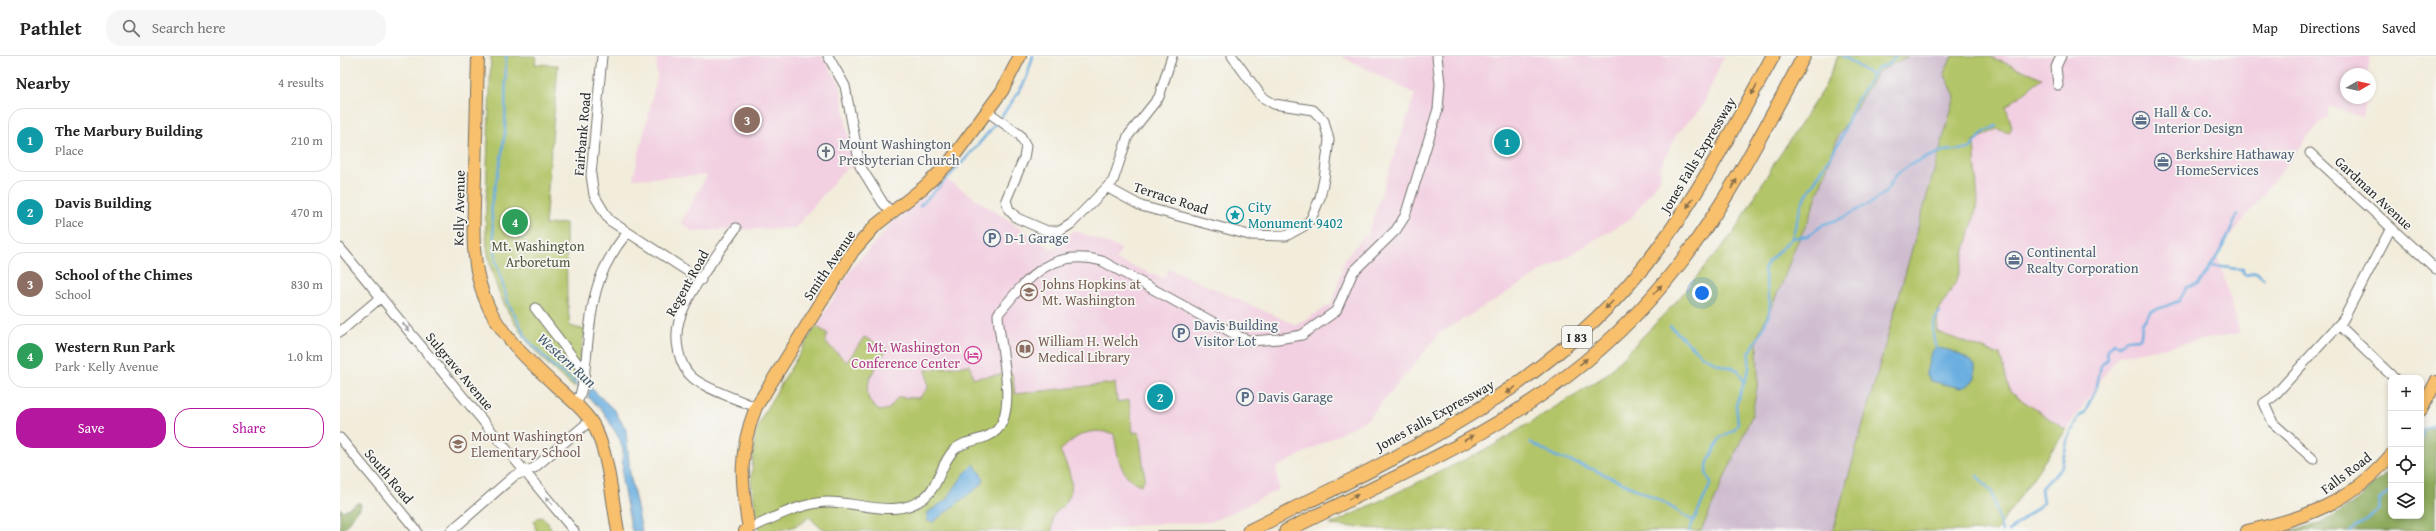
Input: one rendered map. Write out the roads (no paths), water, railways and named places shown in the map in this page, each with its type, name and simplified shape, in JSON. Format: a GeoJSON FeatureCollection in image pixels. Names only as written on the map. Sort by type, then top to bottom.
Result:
{"type":"FeatureCollection","features":[{"type":"Feature","properties":{"kind":"highway","name":"Jones Falls Expressway"},"geometry":{"type":"LineString","coordinates":[[1249,531],[1439,434],[1482,409],[1536,371],[1585,330],[1637,274],[1698,191],[1773,56]]}},
{"type":"Feature","properties":{"kind":"highway","name":"I 83"},"geometry":{"type":"LineString","coordinates":[[1286,531],[1496,423],[1547,391],[1601,347],[1659,289],[1700,236],[1737,178],[1804,56]]}},
{"type":"Feature","properties":{"kind":"main road","name":"Kelly Avenue"},"geometry":{"type":"LineString","coordinates":[[478,56],[472,232],[476,271],[489,307],[508,337],[532,364],[579,400],[590,420],[601,443],[618,531]]}},
{"type":"Feature","properties":{"kind":"main road","name":"Smith Avenue"},"geometry":{"type":"LineString","coordinates":[[748,530],[742,484],[742,456],[747,431],[756,407],[842,268],[865,237],[924,187],[948,164],[988,112],[1010,76],[1020,56]]}},
{"type":"Feature","properties":{"kind":"main road"},"geometry":{"type":"LineString","coordinates":[[2424,404],[2436,382]]}},
{"type":"Feature","properties":{"kind":"main road","name":"Falls Road"},"geometry":{"type":"LineString","coordinates":[[2247,531],[2289,521],[2324,508],[2361,484],[2388,458]]}},
{"type":"Feature","properties":{"kind":"street","name":"Fairbank Road"},"geometry":{"type":"LineString","coordinates":[[602,56],[592,186],[594,195],[604,214],[627,233],[701,280]]}},
{"type":"Feature","properties":{"kind":"street"},"geometry":{"type":"LineString","coordinates":[[828,56],[845,86],[860,166],[883,203],[892,213]]}},
{"type":"Feature","properties":{"kind":"street","name":"Terrace Road"},"geometry":{"type":"LineString","coordinates":[[988,112],[1020,135],[1026,146],[1024,158],[1006,200],[1009,210],[1018,218],[1047,231],[1060,231],[1071,224],[1108,188],[1118,173],[1128,136],[1159,97],[1172,56]]}},
{"type":"Feature","properties":{"kind":"street","name":"Terrace Road"},"geometry":{"type":"LineString","coordinates":[[1108,188],[1141,206],[1249,235],[1286,236],[1304,226],[1311,219],[1320,198],[1325,172],[1329,140],[1324,121],[1313,110],[1274,104],[1262,96],[1232,56]]}},
{"type":"Feature","properties":{"kind":"street","name":"Smith Avenue"},"geometry":{"type":"LineString","coordinates":[[748,530],[771,519],[817,503],[832,501],[890,508],[903,507],[923,498],[938,482],[944,464],[956,448],[990,435],[1002,424],[1008,407],[998,314],[1030,276],[1040,269],[1061,260],[1081,257],[1102,261],[1228,331],[1251,341],[1302,335],[1329,317],[1340,305],[1353,272],[1396,230],[1405,216],[1438,109],[1440,84],[1437,56]]}},
{"type":"Feature","properties":{"kind":"street"},"geometry":{"type":"LineString","coordinates":[[2058,85],[2056,67],[2061,56]]}},
{"type":"Feature","properties":{"kind":"street","name":"Gardman Avenue"},"geometry":{"type":"LineString","coordinates":[[2310,153],[2436,269]]}},
{"type":"Feature","properties":{"kind":"street","name":"Regent Road"},"geometry":{"type":"LineString","coordinates":[[736,228],[701,280],[685,308],[677,330],[679,353],[683,364],[693,378],[756,407]]}},
{"type":"Feature","properties":{"kind":"street"},"geometry":{"type":"LineString","coordinates":[[2313,459],[2273,423],[2264,403],[2273,397],[2340,325],[2391,228]]}},
{"type":"Feature","properties":{"kind":"street"},"geometry":{"type":"LineString","coordinates":[[579,400],[584,376],[590,320],[600,276],[614,249],[627,233]]}},
{"type":"Feature","properties":{"kind":"street","name":"Sulgrave Avenue"},"geometry":{"type":"LineString","coordinates":[[340,248],[574,531]]}},
{"type":"Feature","properties":{"kind":"street"},"geometry":{"type":"LineString","coordinates":[[340,332],[381,297]]}},
{"type":"Feature","properties":{"kind":"street"},"geometry":{"type":"LineString","coordinates":[[535,308],[584,376]]}},
{"type":"Feature","properties":{"kind":"street"},"geometry":{"type":"LineString","coordinates":[[2340,325],[2391,375]]}},
{"type":"Feature","properties":{"kind":"street"},"geometry":{"type":"LineString","coordinates":[[451,531],[514,476],[534,468],[590,420]]}},
{"type":"Feature","properties":{"kind":"street","name":"South Road"},"geometry":{"type":"LineString","coordinates":[[340,438],[417,531]]}},
{"type":"Feature","properties":{"kind":"water"},"geometry":{"type":"Polygon","coordinates":[[[1935,348],[1951,351],[1962,356],[1975,365],[1975,379],[1967,386],[1961,388],[1931,381],[1926,373],[1931,352],[1935,348]]]}},
{"type":"Feature","properties":{"kind":"water","name":"Western Run"},"geometry":{"type":"Polygon","coordinates":[[[590,387],[615,411],[626,430],[630,474],[642,531],[632,531],[631,527],[622,481],[623,450],[620,440],[603,411],[588,397],[590,387]]]}},
{"type":"Feature","properties":{"kind":"water"},"geometry":{"type":"Polygon","coordinates":[[[974,464],[984,479],[982,484],[933,522],[927,521],[927,513],[946,500],[964,474],[974,464]]]}},
{"type":"Feature","properties":{"kind":"waterway","name":"Western Run"},"geometry":{"type":"LineString","coordinates":[[506,56],[505,131],[491,205],[496,262],[508,302],[527,339],[552,365],[579,386]]}},
{"type":"Feature","properties":{"kind":"waterway"},"geometry":{"type":"LineString","coordinates":[[920,206],[961,163],[1000,118],[1025,82],[1033,56]]}},
{"type":"Feature","properties":{"kind":"waterway"},"geometry":{"type":"LineString","coordinates":[[1843,56],[1873,76]]}},
{"type":"Feature","properties":{"kind":"waterway"},"geometry":{"type":"LineString","coordinates":[[1689,531],[1711,483],[1706,473],[1708,462],[1720,438],[1734,430],[1738,424],[1736,405],[1749,369],[1749,354],[1764,327],[1769,313],[1770,303],[1764,270],[1768,262],[1792,238],[1802,202],[1840,141],[1855,103],[1877,69],[1890,63],[1896,56]]}},
{"type":"Feature","properties":{"kind":"waterway"},"geometry":{"type":"LineString","coordinates":[[1792,238],[1808,236],[1824,224],[1840,219],[1874,201],[1886,192],[1895,176],[1911,164],[1943,151],[1970,149],[1983,133],[1996,126]]}},
{"type":"Feature","properties":{"kind":"waterway"},"geometry":{"type":"LineString","coordinates":[[2009,531],[2043,503],[2041,488],[2061,469],[2067,442],[2079,417],[2085,412],[2097,386],[2101,365],[2108,359],[2107,352],[2109,348],[2114,343],[2119,345],[2126,340],[2139,339],[2141,336],[2142,324],[2150,312],[2179,301],[2187,287],[2198,285],[2225,243],[2237,215]]}},
{"type":"Feature","properties":{"kind":"waterway"},"geometry":{"type":"LineString","coordinates":[[2211,267],[2243,269],[2243,273],[2247,275],[2256,272],[2264,279]]}},
{"type":"Feature","properties":{"kind":"waterway"},"geometry":{"type":"LineString","coordinates":[[1938,350],[1934,340],[1933,330],[1935,320],[1940,312]]}},
{"type":"Feature","properties":{"kind":"waterway"},"geometry":{"type":"LineString","coordinates":[[1670,326],[1701,355],[1718,364],[1738,370],[1744,383]]}},
{"type":"Feature","properties":{"kind":"waterway"},"geometry":{"type":"LineString","coordinates":[[2424,429],[2436,424]]}},
{"type":"Feature","properties":{"kind":"waterway"},"geometry":{"type":"LineString","coordinates":[[1530,442],[1552,455],[1595,470],[1663,502],[1693,521]]}},
{"type":"Feature","properties":{"kind":"waterway"},"geometry":{"type":"LineString","coordinates":[[1977,476],[1991,491],[2002,531]]}},
{"type":"Feature","properties":{"kind":"waterway"},"geometry":{"type":"LineString","coordinates":[[2351,531],[2378,510],[2379,500],[2388,493]]}},
{"type":"Feature","properties":{"kind":"tram line"},"geometry":{"type":"LineString","coordinates":[[1158,531],[1225,531]]}},
{"type":"Feature","properties":{"kind":"place","name":"School of the Chimes"},"geometry":{"type":"Point","coordinates":[747,120]}},
{"type":"Feature","properties":{"kind":"place","name":"Hall & Co. Interior Design"},"geometry":{"type":"Point","coordinates":[2141,120]}},
{"type":"Feature","properties":{"kind":"place","name":"The Marbury Building"},"geometry":{"type":"Point","coordinates":[1507,142]}},
{"type":"Feature","properties":{"kind":"place","name":"Mount Washington Presbyterian Church"},"geometry":{"type":"Point","coordinates":[826,152]}},
{"type":"Feature","properties":{"kind":"place","name":"Berkshire Hathaway HomeServices"},"geometry":{"type":"Point","coordinates":[2163,162]}},
{"type":"Feature","properties":{"kind":"place","name":"City Monument 9402"},"geometry":{"type":"Point","coordinates":[1235,215]}},
{"type":"Feature","properties":{"kind":"place","name":"Western Run Park"},"geometry":{"type":"Point","coordinates":[515,222]}},
{"type":"Feature","properties":{"kind":"place","name":"D-1 Garage"},"geometry":{"type":"Point","coordinates":[992,238]}},
{"type":"Feature","properties":{"kind":"place","name":"Continental Realty Corporation"},"geometry":{"type":"Point","coordinates":[2014,260]}},
{"type":"Feature","properties":{"kind":"place","name":"Johns Hopkins at Mt. Washington"},"geometry":{"type":"Point","coordinates":[1029,292]}},
{"type":"Feature","properties":{"kind":"place","name":"Davis Building Visitor Lot"},"geometry":{"type":"Point","coordinates":[1181,333]}},
{"type":"Feature","properties":{"kind":"place","name":"William H. Welch Medical Library"},"geometry":{"type":"Point","coordinates":[1025,349]}},
{"type":"Feature","properties":{"kind":"place","name":"Mt. Washington Conference Center"},"geometry":{"type":"Point","coordinates":[973,355]}},
{"type":"Feature","properties":{"kind":"place","name":"Davis Building"},"geometry":{"type":"Point","coordinates":[1160,397]}},
{"type":"Feature","properties":{"kind":"place","name":"Davis Garage"},"geometry":{"type":"Point","coordinates":[1245,397]}},
{"type":"Feature","properties":{"kind":"place","name":"Mount Washington Elementary School"},"geometry":{"type":"Point","coordinates":[458,444]}},
{"type":"Feature","properties":{"kind":"park label","name":"Mt. Washington Arboretum"},"geometry":{"type":"Point","coordinates":[538,254]}}]}
